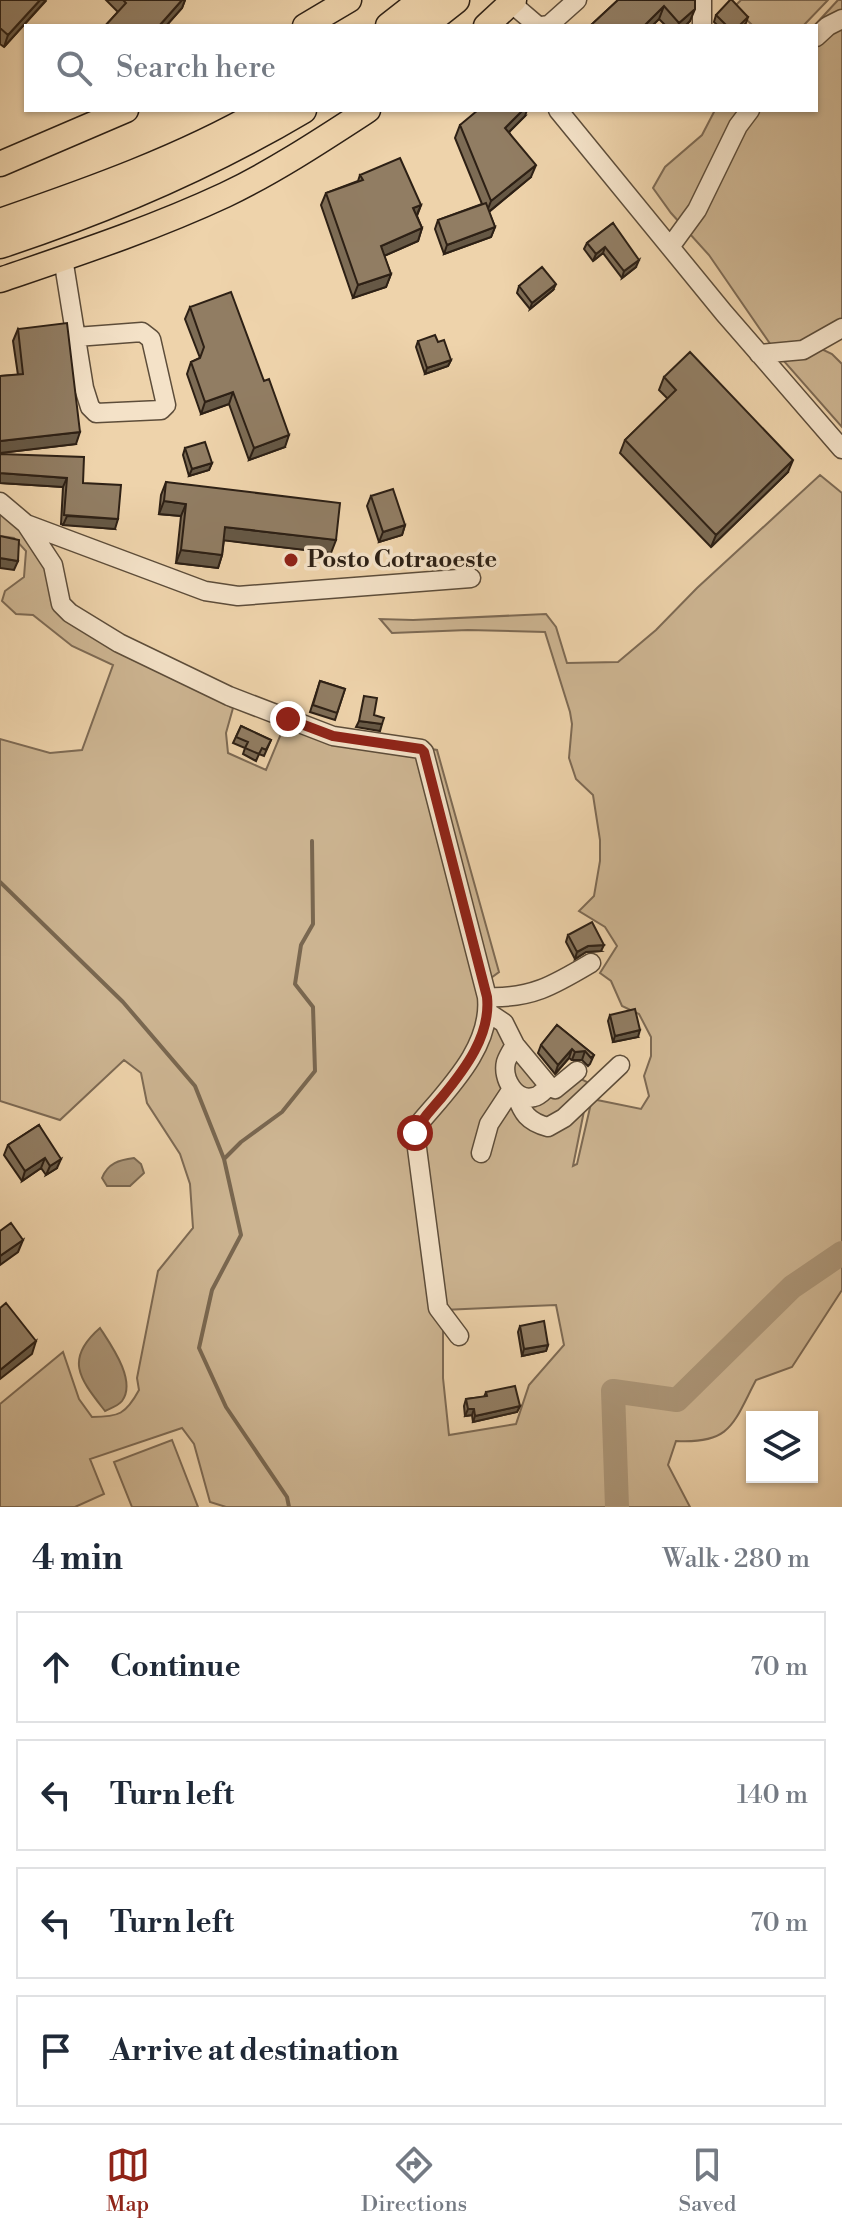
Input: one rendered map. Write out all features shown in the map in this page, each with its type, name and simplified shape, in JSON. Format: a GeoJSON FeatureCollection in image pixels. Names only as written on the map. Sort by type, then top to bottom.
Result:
{"type":"FeatureCollection","features":[{"type":"Feature","properties":{"kind":"highway"},"geometry":{"type":"LineString","coordinates":[[392,24],[422,0]]}},
{"type":"Feature","properties":{"kind":"highway"},"geometry":{"type":"LineString","coordinates":[[426,24],[456,0]]}},
{"type":"Feature","properties":{"kind":"highway"},"geometry":{"type":"LineString","coordinates":[[0,222],[97,189],[262,112]]}},
{"type":"Feature","properties":{"kind":"highway"},"geometry":{"type":"LineString","coordinates":[[0,245],[149,190],[210,162],[299,112]]}},
{"type":"Feature","properties":{"kind":"main road"},"geometry":{"type":"LineString","coordinates":[[308,24],[349,0]]}},
{"type":"Feature","properties":{"kind":"main road"},"geometry":{"type":"LineString","coordinates":[[490,24],[512,1]]}},
{"type":"Feature","properties":{"kind":"main road"},"geometry":{"type":"LineString","coordinates":[[0,164],[121,112]]}},
{"type":"Feature","properties":{"kind":"main road"},"geometry":{"type":"LineString","coordinates":[[0,280],[154,226],[227,194],[313,146],[365,112]]}},
{"type":"Feature","properties":{"kind":"street"},"geometry":{"type":"LineString","coordinates":[[550,24],[577,0]]}},
{"type":"Feature","properties":{"kind":"street"},"geometry":{"type":"LineString","coordinates":[[702,0],[702,24]]}},
{"type":"Feature","properties":{"kind":"street"},"geometry":{"type":"LineString","coordinates":[[512,1],[538,24]]}},
{"type":"Feature","properties":{"kind":"street"},"geometry":{"type":"LineString","coordinates":[[818,35],[842,19]]}},
{"type":"Feature","properties":{"kind":"street"},"geometry":{"type":"LineString","coordinates":[[560,112],[759,354],[842,449]]}},
{"type":"Feature","properties":{"kind":"street"},"geometry":{"type":"LineString","coordinates":[[670,247],[697,210],[738,126],[748,112]]}},
{"type":"Feature","properties":{"kind":"street"},"geometry":{"type":"LineString","coordinates":[[63,258],[84,388],[90,407],[96,413],[161,410],[166,405],[151,339],[142,332],[76,337]]}},
{"type":"Feature","properties":{"kind":"street"},"geometry":{"type":"LineString","coordinates":[[759,354],[803,350],[842,328]]}},
{"type":"Feature","properties":{"kind":"street"},"geometry":{"type":"LineString","coordinates":[[0,502],[26,524],[53,565],[61,604],[70,613],[119,643],[229,696],[333,736],[421,749],[424,752],[488,1005],[485,1033],[452,1085],[415,1133],[438,1308],[459,1336]]}},
{"type":"Feature","properties":{"kind":"street"},"geometry":{"type":"LineString","coordinates":[[26,524],[205,591],[238,596],[471,578]]}},
{"type":"Feature","properties":{"kind":"street"},"geometry":{"type":"LineString","coordinates":[[488,1005],[551,986],[591,963]]}},
{"type":"Feature","properties":{"kind":"street"},"geometry":{"type":"LineString","coordinates":[[488,1005],[504,1023],[515,1045],[549,1086],[555,1089],[577,1071]]}},
{"type":"Feature","properties":{"kind":"street"},"geometry":{"type":"LineString","coordinates":[[515,1045],[506,1063],[505,1074],[521,1110],[533,1123],[548,1127],[564,1118],[620,1065]]}},
{"type":"Feature","properties":{"kind":"street"},"geometry":{"type":"LineString","coordinates":[[514,1092],[528,1098],[537,1097],[549,1086]]}},
{"type":"Feature","properties":{"kind":"street"},"geometry":{"type":"LineString","coordinates":[[481,1153],[489,1124],[514,1092]]}},
{"type":"Feature","properties":{"kind":"shaded area"},"geometry":{"type":"Polygon","coordinates":[[[741,0],[828,0],[805,24],[751,24],[734,7],[741,0]]]}},
{"type":"Feature","properties":{"kind":"shaded area"},"geometry":{"type":"Polygon","coordinates":[[[838,0],[842,0],[842,319],[813,345],[832,354],[842,364],[842,427],[775,351],[709,255],[653,188],[665,167],[702,135],[714,112],[818,112],[816,24],[838,0]]]}},
{"type":"Feature","properties":{"kind":"shaded area"},"geometry":{"type":"Polygon","coordinates":[[[820,475],[842,493],[842,1290],[792,1367],[756,1380],[742,1409],[728,1428],[708,1439],[676,1441],[668,1465],[690,1507],[226,1507],[210,1502],[194,1444],[182,1428],[90,1459],[104,1494],[75,1507],[0,1507],[0,1404],[63,1352],[79,1399],[92,1417],[115,1415],[126,1409],[139,1390],[137,1378],[158,1271],[193,1228],[190,1184],[180,1154],[147,1103],[141,1073],[124,1060],[60,1120],[0,1101],[0,739],[50,753],[82,750],[113,665],[72,646],[33,615],[16,614],[2,601],[5,591],[24,577],[26,551],[14,538],[0,536],[0,508],[22,528],[48,564],[59,609],[119,650],[233,708],[226,733],[228,753],[266,770],[285,724],[437,750],[499,972],[491,978],[495,1013],[539,1080],[581,1079],[593,1085],[588,1091],[573,1166],[577,1164],[592,1099],[641,1109],[649,1096],[644,1076],[651,1056],[651,1037],[639,1014],[622,1006],[611,981],[600,973],[617,946],[605,927],[579,911],[594,896],[600,840],[593,795],[576,779],[569,758],[570,712],[545,632],[468,630],[392,633],[380,619],[546,614],[556,627],[567,663],[618,662],[656,630],[820,475]],[[556,1305],[443,1310],[443,1378],[449,1435],[516,1424],[529,1385],[564,1345],[556,1305]]]}},
{"type":"Feature","properties":{"kind":"shaded area"},"geometry":{"type":"Polygon","coordinates":[[[134,1158],[141,1164],[144,1173],[130,1186],[107,1186],[102,1178],[107,1169],[119,1161],[134,1158]]]}},
{"type":"Feature","properties":{"kind":"shaded area"},"geometry":{"type":"Polygon","coordinates":[[[100,1328],[121,1363],[126,1384],[122,1401],[105,1411],[83,1380],[79,1360],[89,1339],[100,1328]]]}},
{"type":"Feature","properties":{"kind":"shaded area"},"geometry":{"type":"Polygon","coordinates":[[[172,1440],[198,1507],[132,1507],[114,1462],[172,1440]]]}},
{"type":"Feature","properties":{"kind":"building"},"geometry":{"type":"Polygon","coordinates":[[[0,0],[40,0],[8,35],[0,28],[0,0]]]}},
{"type":"Feature","properties":{"kind":"building"},"geometry":{"type":"Polygon","coordinates":[[[123,0],[182,0],[161,24],[107,24],[126,3],[123,0]]]}},
{"type":"Feature","properties":{"kind":"building"},"geometry":{"type":"Polygon","coordinates":[[[618,0],[695,0],[695,9],[679,23],[664,6],[646,24],[592,24],[618,0]]]}},
{"type":"Feature","properties":{"kind":"building"},"geometry":{"type":"Polygon","coordinates":[[[732,0],[748,17],[741,24],[725,24],[716,15],[732,0]]]}},
{"type":"Feature","properties":{"kind":"building"},"geometry":{"type":"Polygon","coordinates":[[[476,112],[521,112],[505,128],[536,165],[491,201],[460,125],[476,112]]]}},
{"type":"Feature","properties":{"kind":"building"},"geometry":{"type":"Polygon","coordinates":[[[400,158],[421,205],[413,208],[422,228],[381,246],[391,274],[358,285],[326,193],[363,180],[360,175],[400,158]]]}},
{"type":"Feature","properties":{"kind":"building"},"geometry":{"type":"Polygon","coordinates":[[[486,203],[495,227],[447,245],[438,220],[486,203]]]}},
{"type":"Feature","properties":{"kind":"building"},"geometry":{"type":"Polygon","coordinates":[[[613,223],[639,260],[624,271],[605,247],[596,254],[587,243],[613,223]]]}},
{"type":"Feature","properties":{"kind":"building"},"geometry":{"type":"Polygon","coordinates":[[[542,267],[556,284],[532,303],[519,286],[542,267]]]}},
{"type":"Feature","properties":{"kind":"building"},"geometry":{"type":"Polygon","coordinates":[[[231,292],[264,381],[269,379],[289,435],[254,448],[233,392],[205,402],[191,362],[200,358],[204,347],[190,307],[231,292]]]}},
{"type":"Feature","properties":{"kind":"building"},"geometry":{"type":"Polygon","coordinates":[[[67,323],[80,432],[0,441],[0,376],[23,374],[18,329],[67,323]]]}},
{"type":"Feature","properties":{"kind":"building"},"geometry":{"type":"Polygon","coordinates":[[[435,335],[438,342],[444,340],[451,360],[427,368],[418,341],[435,335]]]}},
{"type":"Feature","properties":{"kind":"building"},"geometry":{"type":"Polygon","coordinates":[[[690,352],[793,460],[716,535],[625,440],[676,390],[664,377],[690,352]]]}},
{"type":"Feature","properties":{"kind":"building"},"geometry":{"type":"Polygon","coordinates":[[[205,442],[212,463],[192,469],[185,448],[205,442]]]}},
{"type":"Feature","properties":{"kind":"building"},"geometry":{"type":"Polygon","coordinates":[[[0,454],[84,457],[83,483],[121,485],[118,519],[64,515],[67,478],[0,473],[0,454]]]}},
{"type":"Feature","properties":{"kind":"building"},"geometry":{"type":"Polygon","coordinates":[[[166,482],[340,503],[336,540],[225,527],[222,555],[181,550],[186,504],[164,501],[166,482]]]}},
{"type":"Feature","properties":{"kind":"building"},"geometry":{"type":"Polygon","coordinates":[[[393,489],[405,525],[383,532],[371,496],[393,489]]]}},
{"type":"Feature","properties":{"kind":"building"},"geometry":{"type":"Polygon","coordinates":[[[0,536],[19,540],[18,561],[0,558],[0,536]]]}},
{"type":"Feature","properties":{"kind":"building"},"geometry":{"type":"Polygon","coordinates":[[[320,681],[345,689],[337,713],[313,705],[320,681]]]}},
{"type":"Feature","properties":{"kind":"building"},"geometry":{"type":"Polygon","coordinates":[[[364,696],[377,698],[374,715],[384,718],[382,724],[359,721],[364,696]]]}},
{"type":"Feature","properties":{"kind":"building"},"geometry":{"type":"Polygon","coordinates":[[[241,726],[271,740],[266,750],[262,748],[259,754],[245,748],[248,742],[236,737],[241,726]]]}},
{"type":"Feature","properties":{"kind":"building"},"geometry":{"type":"Polygon","coordinates":[[[592,922],[604,945],[588,946],[577,952],[568,935],[592,922]]]}},
{"type":"Feature","properties":{"kind":"building"},"geometry":{"type":"Polygon","coordinates":[[[635,1009],[640,1030],[615,1036],[610,1015],[635,1009]]]}},
{"type":"Feature","properties":{"kind":"building"},"geometry":{"type":"Polygon","coordinates":[[[557,1025],[594,1055],[591,1058],[585,1051],[575,1052],[572,1049],[558,1065],[541,1045],[557,1025]]]}},
{"type":"Feature","properties":{"kind":"building"},"geometry":{"type":"Polygon","coordinates":[[[39,1125],[61,1159],[50,1166],[45,1158],[25,1171],[8,1145],[39,1125]]]}},
{"type":"Feature","properties":{"kind":"building"},"geometry":{"type":"Polygon","coordinates":[[[11,1223],[23,1240],[0,1256],[0,1231],[11,1223]]]}},
{"type":"Feature","properties":{"kind":"building"},"geometry":{"type":"Polygon","coordinates":[[[6,1303],[36,1341],[0,1370],[0,1308],[6,1303]]]}},
{"type":"Feature","properties":{"kind":"building"},"geometry":{"type":"Polygon","coordinates":[[[544,1321],[548,1345],[524,1349],[520,1326],[544,1321]]]}},
{"type":"Feature","properties":{"kind":"building"},"geometry":{"type":"Polygon","coordinates":[[[515,1386],[520,1406],[475,1416],[474,1409],[468,1409],[466,1399],[487,1396],[486,1392],[515,1386]]]}},
{"type":"Feature","properties":{"kind":"waterway"},"geometry":{"type":"LineString","coordinates":[[224,1159],[241,1142],[282,1112],[315,1071],[313,1007],[295,984],[301,945],[313,924],[312,841]]}},
{"type":"Feature","properties":{"kind":"waterway"},"geometry":{"type":"LineString","coordinates":[[0,882],[123,1002],[195,1086],[224,1159],[241,1235],[212,1290],[199,1348],[226,1407],[287,1497],[289,1507]]}},
{"type":"Feature","properties":{"kind":"waterway"},"geometry":{"type":"LineString","coordinates":[[617,1507],[613,1391],[677,1400],[792,1287],[842,1253]]}},
{"type":"Feature","properties":{"kind":"place","name":"Posto Cotraoeste"},"geometry":{"type":"Point","coordinates":[291,560]}},
{"type":"Feature","properties":{"kind":"route"},"geometry":{"type":"LineString","coordinates":[[288,719],[333,736],[421,749],[424,752],[489,1013],[485,1033],[452,1085],[418,1125],[415,1133]]}}]}
